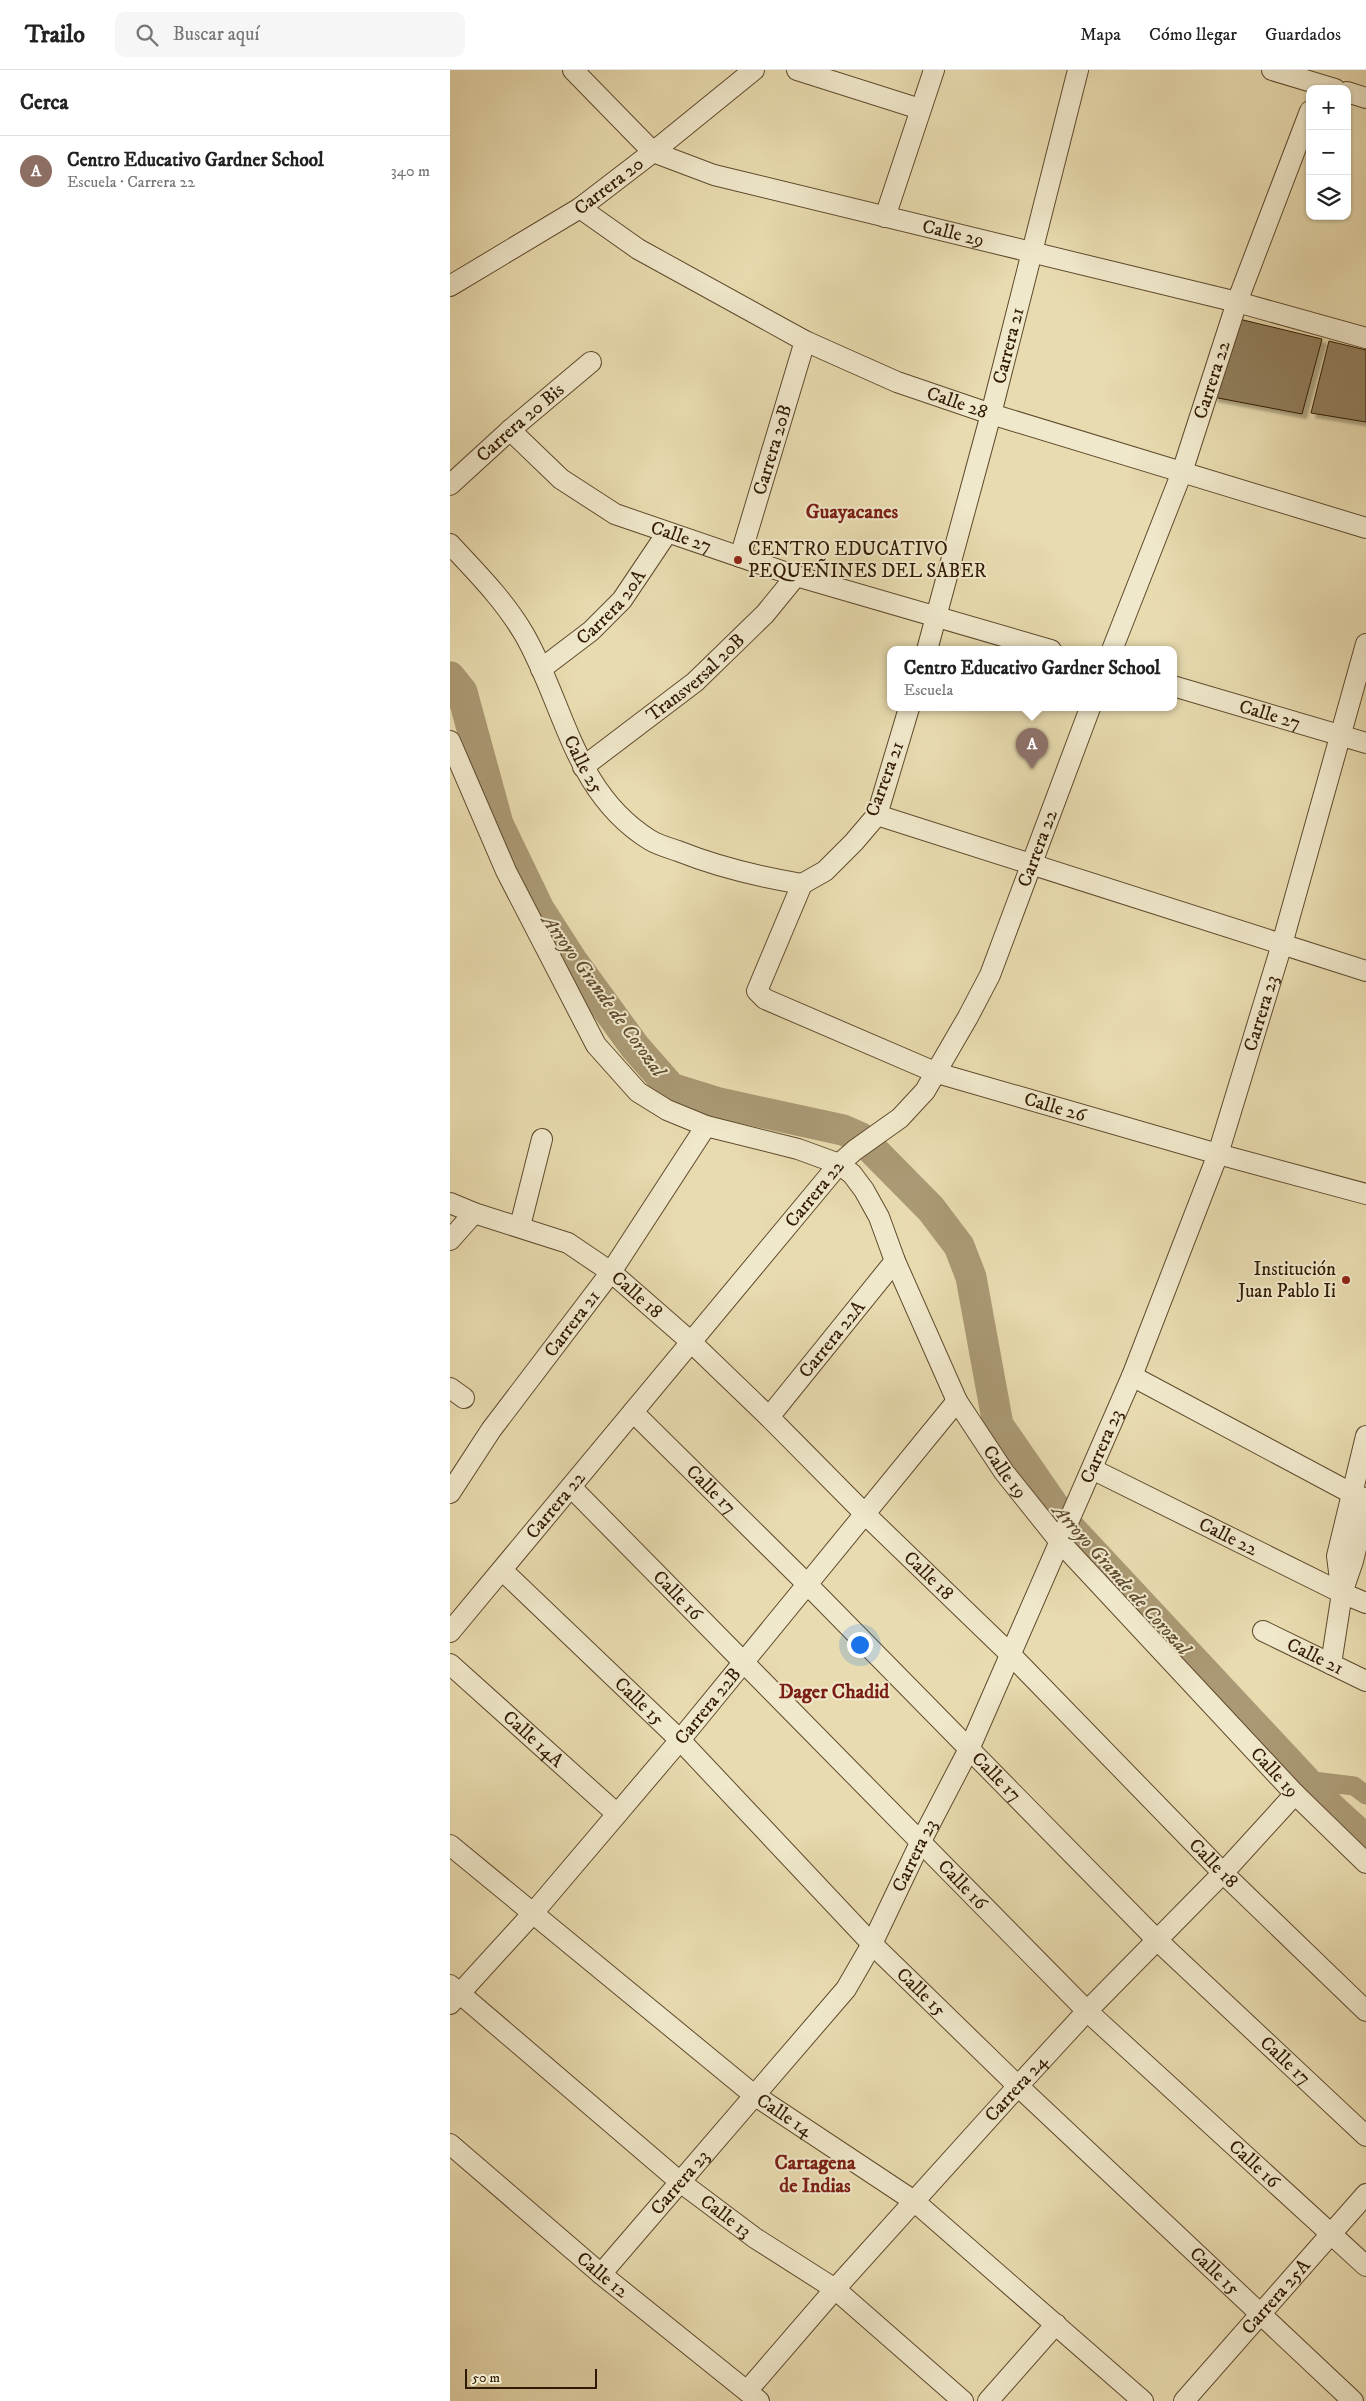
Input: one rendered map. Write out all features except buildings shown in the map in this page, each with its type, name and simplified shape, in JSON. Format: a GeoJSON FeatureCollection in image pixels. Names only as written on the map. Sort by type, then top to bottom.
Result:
{"type":"FeatureCollection","features":[{"type":"Feature","properties":{"kind":"street","name":"Calle 29"},"geometry":{"type":"LineString","coordinates":[[573,70],[653,152],[714,175],[1237,302],[1366,338]]}},
{"type":"Feature","properties":{"kind":"street"},"geometry":{"type":"LineString","coordinates":[[797,70],[920,109]]}},
{"type":"Feature","properties":{"kind":"street"},"geometry":{"type":"LineString","coordinates":[[885,216],[934,70]]}},
{"type":"Feature","properties":{"kind":"street","name":"Carrera 21"},"geometry":{"type":"LineString","coordinates":[[928,646],[1033,253],[1078,70]]}},
{"type":"Feature","properties":{"kind":"street"},"geometry":{"type":"LineString","coordinates":[[1272,70],[1324,83]]}},
{"type":"Feature","properties":{"kind":"street","name":"Carrera 20"},"geometry":{"type":"LineString","coordinates":[[450,286],[580,208],[653,152],[749,71]]}},
{"type":"Feature","properties":{"kind":"street"},"geometry":{"type":"LineString","coordinates":[[1351,93],[1366,98]]}},
{"type":"Feature","properties":{"kind":"street","name":"Carrera 22"},"geometry":{"type":"LineString","coordinates":[[1114,646],[1182,472],[1237,302],[1306,121]]}},
{"type":"Feature","properties":{"kind":"street","name":"Calle 28"},"geometry":{"type":"LineString","coordinates":[[580,208],[638,249],[805,341],[897,382],[991,414],[1366,528]]}},
{"type":"Feature","properties":{"kind":"street","name":"Carrera 20B"},"geometry":{"type":"LineString","coordinates":[[740,557],[805,341]]}},
{"type":"Feature","properties":{"kind":"street","name":"Carrera 20 Bis"},"geometry":{"type":"LineString","coordinates":[[450,486],[510,430],[591,362]]}},
{"type":"Feature","properties":{"kind":"street","name":"Calle 27"},"geometry":{"type":"LineString","coordinates":[[510,430],[561,479],[615,514],[796,576],[1037,646]]}},
{"type":"Feature","properties":{"kind":"street","name":"Carrera 20A"},"geometry":{"type":"LineString","coordinates":[[541,669],[591,630],[622,600],[667,533]]}},
{"type":"Feature","properties":{"kind":"street","name":"Calle 25"},"geometry":{"type":"LineString","coordinates":[[450,544],[497,594],[524,634],[583,767],[617,814],[651,840],[705,862],[763,877],[802,884]]}},
{"type":"Feature","properties":{"kind":"street","name":"Transversal 20B"},"geometry":{"type":"LineString","coordinates":[[583,767],[694,682],[765,614],[796,576]]}},
{"type":"Feature","properties":{"kind":"street","name":"Carrera 23"},"geometry":{"type":"LineString","coordinates":[[601,2274],[846,1989],[872,1944],[920,1843],[970,1747],[1132,1376],[1218,1154],[1282,944],[1366,644]]}},
{"type":"Feature","properties":{"kind":"street","name":"Calle 27"},"geometry":{"type":"LineString","coordinates":[[1177,687],[1366,743]]}},
{"type":"Feature","properties":{"kind":"street","name":"Carrera 21"},"geometry":{"type":"LineString","coordinates":[[802,884],[825,871],[854,842],[877,815],[908,711]]}},
{"type":"Feature","properties":{"kind":"street","name":"Carrera 22"},"geometry":{"type":"LineString","coordinates":[[450,1632],[838,1164],[900,1118],[925,1091],[937,1073],[990,975],[1089,711]]}},
{"type":"Feature","properties":{"kind":"street"},"geometry":{"type":"LineString","coordinates":[[450,741],[506,871],[596,1045],[638,1092],[667,1110],[706,1126],[798,1149],[838,1164]]}},
{"type":"Feature","properties":{"kind":"street"},"geometry":{"type":"LineString","coordinates":[[877,815],[1366,971]]}},
{"type":"Feature","properties":{"kind":"street","name":"Calle 26"},"geometry":{"type":"LineString","coordinates":[[802,884],[756,991],[765,999],[937,1073],[1218,1154],[1366,1194]]}},
{"type":"Feature","properties":{"kind":"street","name":"Carrera 21"},"geometry":{"type":"LineString","coordinates":[[450,1492],[491,1430],[611,1272],[706,1126]]}},
{"type":"Feature","properties":{"kind":"street"},"geometry":{"type":"LineString","coordinates":[[520,1226],[542,1140]]}},
{"type":"Feature","properties":{"kind":"street","name":"Calle 19"},"geometry":{"type":"LineString","coordinates":[[838,1164],[852,1174],[864,1190],[879,1217],[895,1261],[956,1401],[1004,1472],[1295,1794],[1366,1863]]}},
{"type":"Feature","properties":{"kind":"street","name":"Calle 18"},"geometry":{"type":"LineString","coordinates":[[450,1203],[474,1214],[520,1226],[568,1243],[611,1272],[690,1341],[1010,1654],[1223,1873],[1366,2011]]}},
{"type":"Feature","properties":{"kind":"street"},"geometry":{"type":"LineString","coordinates":[[450,1240],[474,1214]]}},
{"type":"Feature","properties":{"kind":"street","name":"Carrera 22A"},"geometry":{"type":"LineString","coordinates":[[769,1417],[895,1261]]}},
{"type":"Feature","properties":{"kind":"street"},"geometry":{"type":"LineString","coordinates":[[1132,1376],[1359,1496]]}},
{"type":"Feature","properties":{"kind":"street","name":"Carrera 22B"},"geometry":{"type":"LineString","coordinates":[[453,1994],[534,1912],[680,1740],[866,1515],[956,1401]]}},
{"type":"Feature","properties":{"kind":"street","name":"Calle 17"},"geometry":{"type":"LineString","coordinates":[[633,1412],[970,1747],[1158,1941],[1366,2136]]}},
{"type":"Feature","properties":{"kind":"street"},"geometry":{"type":"LineString","coordinates":[[1342,1593],[1337,1556],[1359,1496],[1366,1436]]}},
{"type":"Feature","properties":{"kind":"street","name":"Calle 22"},"geometry":{"type":"LineString","coordinates":[[1092,1469],[1342,1593],[1366,1603]]}},
{"type":"Feature","properties":{"kind":"street","name":"Calle 16"},"geometry":{"type":"LineString","coordinates":[[572,1487],[920,1843],[1088,2011],[1366,2266]]}},
{"type":"Feature","properties":{"kind":"street"},"geometry":{"type":"LineString","coordinates":[[1331,1664],[1342,1593],[1353,1561],[1366,1507]]}},
{"type":"Feature","properties":{"kind":"street","name":"Calle 15"},"geometry":{"type":"LineString","coordinates":[[502,1570],[680,1740],[872,1944],[1018,2086],[1353,2401]]}},
{"type":"Feature","properties":{"kind":"street","name":"Calle 21"},"geometry":{"type":"LineString","coordinates":[[1263,1630],[1366,1681]]}},
{"type":"Feature","properties":{"kind":"street","name":"Calle 14A"},"geometry":{"type":"LineString","coordinates":[[450,1664],[617,1814]]}},
{"type":"Feature","properties":{"kind":"street","name":"Carrera 24"},"geometry":{"type":"LineString","coordinates":[[753,2396],[835,2289],[914,2201],[1088,2011],[1223,1873],[1295,1794]]}},
{"type":"Feature","properties":{"kind":"street","name":"Calle 14"},"geometry":{"type":"LineString","coordinates":[[450,1845],[534,1912],[754,2095],[914,2201],[1143,2401]]}},
{"type":"Feature","properties":{"kind":"street","name":"Calle 13"},"geometry":{"type":"LineString","coordinates":[[453,1994],[679,2181],[755,2238],[835,2289],[963,2401]]}},
{"type":"Feature","properties":{"kind":"street","name":"Calle 12"},"geometry":{"type":"LineString","coordinates":[[450,2144],[601,2274],[753,2396]]}},
{"type":"Feature","properties":{"kind":"street","name":"Carrera 25A"},"geometry":{"type":"LineString","coordinates":[[1184,2401],[1366,2194]]}},
{"type":"Feature","properties":{"kind":"street"},"geometry":{"type":"LineString","coordinates":[[988,2401],[1056,2324]]}},
{"type":"Feature","properties":{"kind":"waterway","name":"Arroyo Grande de Corozal"},"geometry":{"type":"LineString","coordinates":[[450,677],[462,692],[498,824],[539,909],[573,962],[635,1047],[671,1088],[719,1103],[843,1130],[861,1138],[931,1209],[959,1246],[971,1277],[998,1425],[1067,1525],[1332,1809],[1366,1840]]}},
{"type":"Feature","properties":{"kind":"waterway"},"geometry":{"type":"LineString","coordinates":[[1305,1780],[1354,1786],[1366,1795]]}},
{"type":"Feature","properties":{"kind":"place","name":"CENTRO EDUCATIVO PEQUEÑINES DEL SABER"},"geometry":{"type":"Point","coordinates":[738,560]}},
{"type":"Feature","properties":{"kind":"place","name":"Centro Educativo Gardner School"},"geometry":{"type":"Point","coordinates":[1032,769]}},
{"type":"Feature","properties":{"kind":"place","name":"Institución Juan Pablo Ii"},"geometry":{"type":"Point","coordinates":[1346,1280]}},
{"type":"Feature","properties":{"kind":"district","name":"Guayacanes"},"geometry":{"type":"Point","coordinates":[852,512]}},
{"type":"Feature","properties":{"kind":"district","name":"Dager Chadid"},"geometry":{"type":"Point","coordinates":[834,1692]}},
{"type":"Feature","properties":{"kind":"district","name":"Cartagena de Indias"},"geometry":{"type":"Point","coordinates":[815,2174]}}]}
